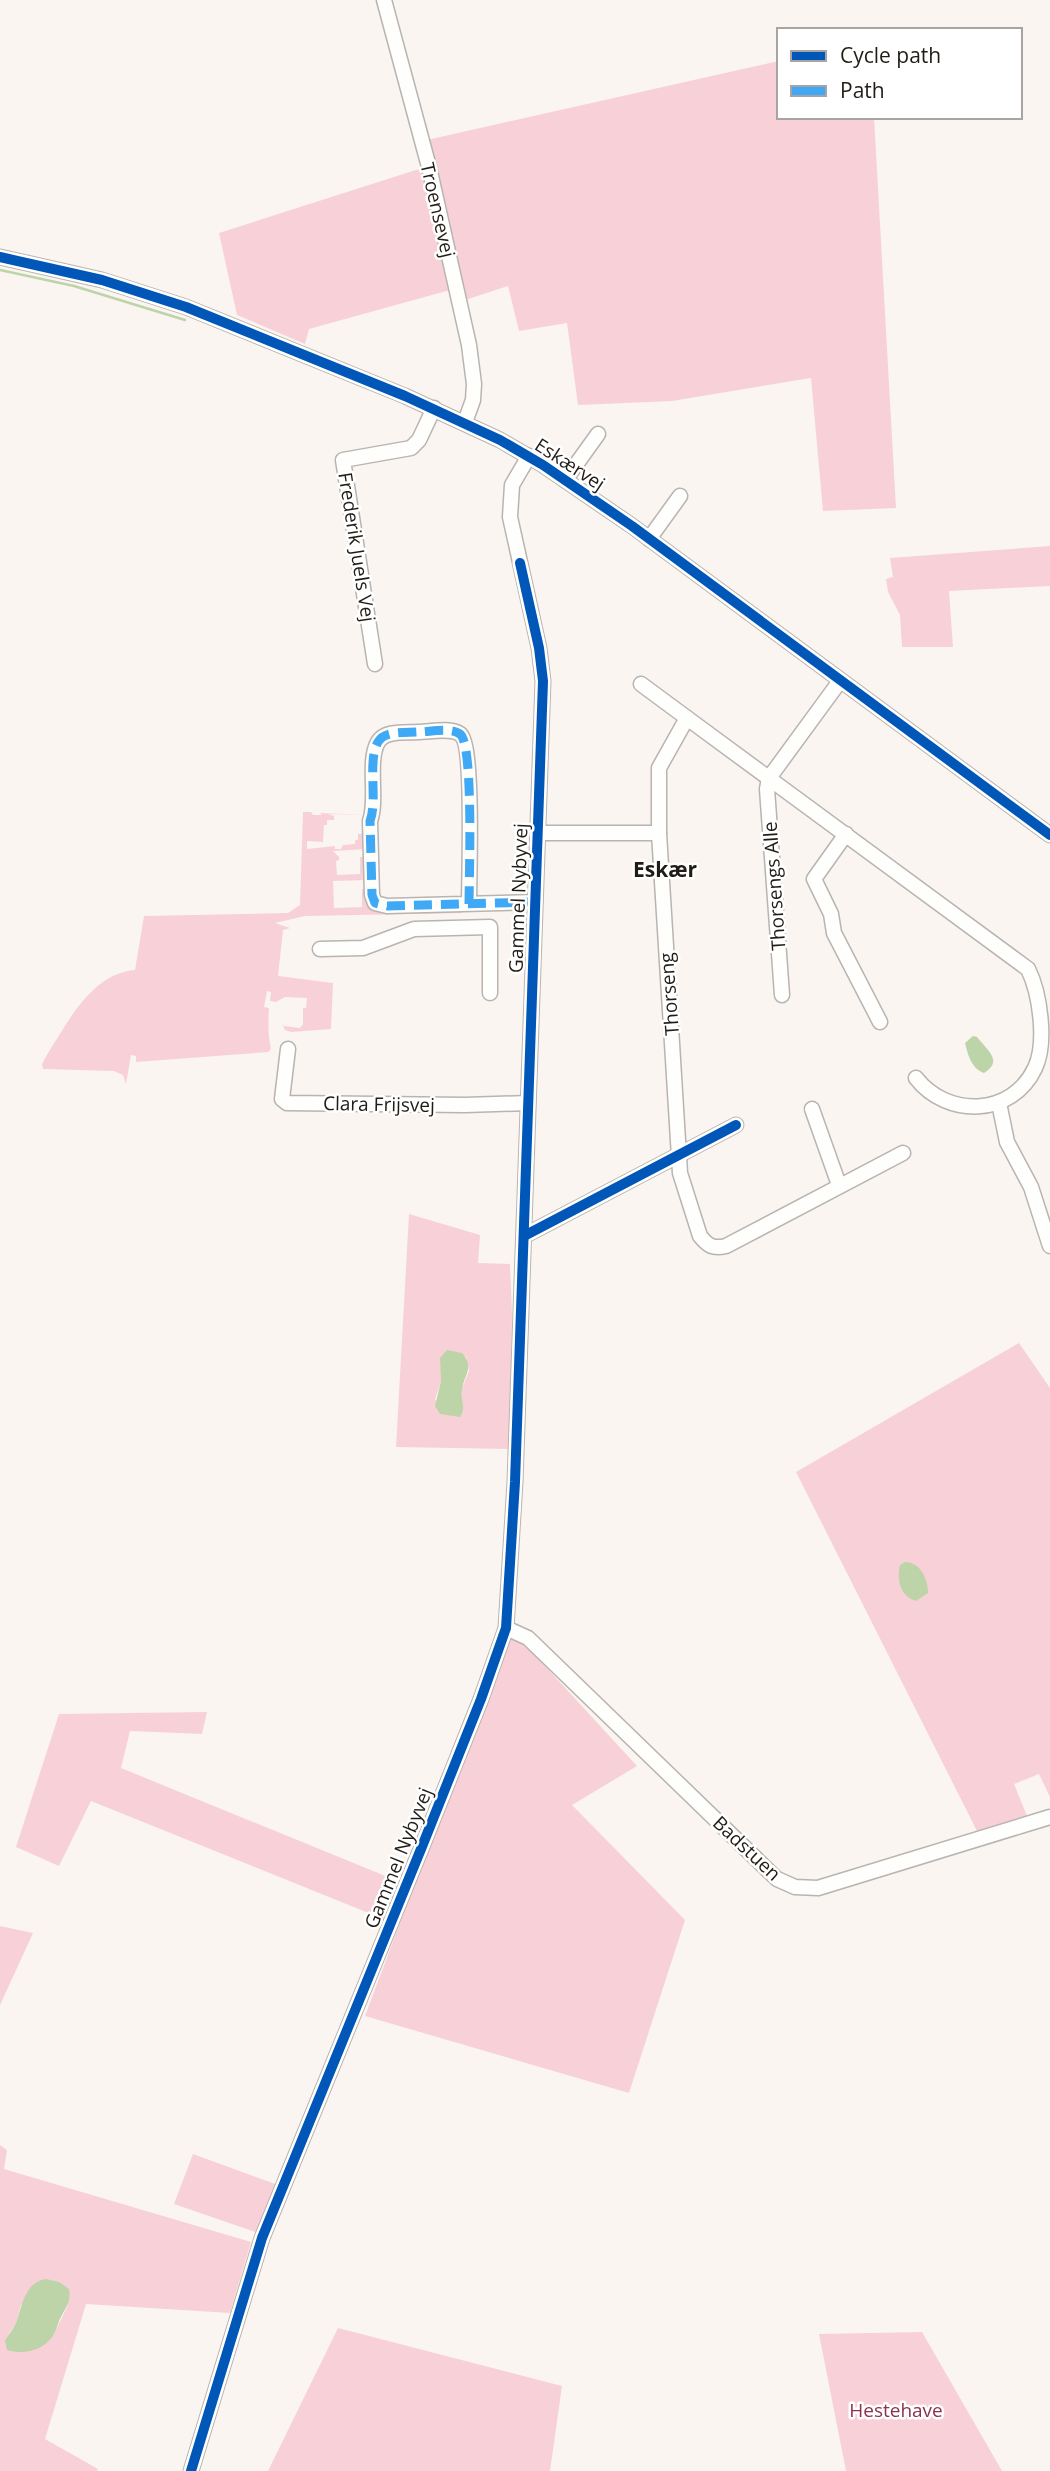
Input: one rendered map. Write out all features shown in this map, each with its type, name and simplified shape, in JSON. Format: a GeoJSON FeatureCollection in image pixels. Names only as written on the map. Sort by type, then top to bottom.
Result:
{"type":"FeatureCollection","features":[{"type":"Feature","properties":{"kind":"street","name":"Troensevej"},"geometry":{"type":"LineString","coordinates":[[384,0],[429,167],[473,365],[474,392],[466,422]]}},
{"type":"Feature","properties":{"kind":"street","name":"Eskærvej"},"geometry":{"type":"LineString","coordinates":[[0,257],[90,276],[170,301],[262,336],[466,422],[565,480],[649,539],[1050,835]]}},
{"type":"Feature","properties":{"kind":"street","name":"Frederik Juels Vej"},"geometry":{"type":"LineString","coordinates":[[376,664],[343,460],[411,448],[419,440],[434,408]]}},
{"type":"Feature","properties":{"kind":"street","name":"Eskærvej"},"geometry":{"type":"LineString","coordinates":[[565,480],[598,433]]}},
{"type":"Feature","properties":{"kind":"street","name":"Gammel Nybyvej"},"geometry":{"type":"LineString","coordinates":[[191,2471],[262,2238],[426,1837],[506,1628],[524,1236],[542,664],[510,517],[512,485],[529,457]]}},
{"type":"Feature","properties":{"kind":"street"},"geometry":{"type":"LineString","coordinates":[[649,539],[680,496]]}},
{"type":"Feature","properties":{"kind":"street"},"geometry":{"type":"LineString","coordinates":[[769,778],[840,681]]}},
{"type":"Feature","properties":{"kind":"street"},"geometry":{"type":"LineString","coordinates":[[641,684],[1028,969],[1034,981],[1042,1035],[1039,1059],[1028,1081],[1020,1090],[999,1103],[976,1108],[952,1105],[931,1094],[916,1078]]}},
{"type":"Feature","properties":{"kind":"street","name":"Thorseng"},"geometry":{"type":"LineString","coordinates":[[687,718],[659,768],[659,833],[680,1173],[700,1236],[706,1244],[715,1248],[726,1246],[839,1185]]}},
{"type":"Feature","properties":{"kind":"street"},"geometry":{"type":"LineString","coordinates":[[468,927],[468,904],[470,806],[466,742],[458,733],[449,731],[385,736],[376,746],[372,791],[375,799],[370,821],[374,901],[387,906],[468,904],[536,902]]}},
{"type":"Feature","properties":{"kind":"street","name":"Thorsengs Alle"},"geometry":{"type":"LineString","coordinates":[[769,778],[767,789],[782,995]]}},
{"type":"Feature","properties":{"kind":"street"},"geometry":{"type":"LineString","coordinates":[[538,833],[659,833]]}},
{"type":"Feature","properties":{"kind":"street"},"geometry":{"type":"LineString","coordinates":[[846,834],[814,879],[831,914],[834,933],[880,1022]]}},
{"type":"Feature","properties":{"kind":"street"},"geometry":{"type":"LineString","coordinates":[[320,949],[363,948],[414,929],[489,927],[490,993]]}},
{"type":"Feature","properties":{"kind":"street","name":"Clara Frijsvej"},"geometry":{"type":"LineString","coordinates":[[288,1049],[282,1099],[288,1103],[528,1103]]}},
{"type":"Feature","properties":{"kind":"street"},"geometry":{"type":"LineString","coordinates":[[999,1103],[1007,1142],[1031,1187],[1050,1246]]}},
{"type":"Feature","properties":{"kind":"street"},"geometry":{"type":"LineString","coordinates":[[812,1109],[839,1185],[902,1153]]}},
{"type":"Feature","properties":{"kind":"street"},"geometry":{"type":"LineString","coordinates":[[524,1236],[736,1125]]}},
{"type":"Feature","properties":{"kind":"street","name":"Badstuen"},"geometry":{"type":"LineString","coordinates":[[506,1628],[528,1638],[777,1879],[795,1887],[818,1888],[1050,1817]]}},
{"type":"Feature","properties":{"kind":"green space"},"geometry":{"type":"Polygon","coordinates":[[[777,61],[777,119],[874,119],[896,508],[823,511],[811,378],[672,401],[578,405],[567,323],[519,331],[508,286],[465,300],[427,140],[777,61]]]}},
{"type":"Feature","properties":{"kind":"green space"},"geometry":{"type":"Polygon","coordinates":[[[422,168],[450,290],[309,329],[305,344],[237,315],[219,233],[422,168]]]}},
{"type":"Feature","properties":{"kind":"green space"},"geometry":{"type":"Polygon","coordinates":[[[1050,546],[1050,586],[949,591],[953,647],[902,647],[900,615],[888,592],[886,579],[893,577],[890,558],[1050,546]]]}},
{"type":"Feature","properties":{"kind":"green space"},"geometry":{"type":"Polygon","coordinates":[[[303,812],[311,812],[313,815],[322,815],[320,813],[367,815],[328,814],[334,816],[334,820],[327,820],[327,825],[324,825],[323,842],[307,841],[307,849],[335,846],[335,849],[341,849],[343,845],[355,844],[358,834],[366,834],[366,849],[333,851],[339,857],[336,861],[337,875],[360,874],[360,857],[367,857],[367,880],[333,881],[334,908],[362,907],[362,889],[367,889],[368,897],[462,910],[462,913],[305,916],[275,923],[290,928],[283,930],[278,976],[333,983],[331,1029],[291,1032],[285,1030],[282,1023],[284,1026],[300,1028],[303,1024],[303,1008],[306,1008],[307,998],[285,997],[276,1002],[270,1001],[271,992],[267,991],[264,1007],[269,1008],[271,1049],[268,1052],[136,1062],[136,1056],[131,1055],[126,1084],[123,1075],[114,1071],[43,1069],[42,1064],[48,1053],[73,1014],[94,989],[120,973],[135,970],[144,916],[288,913],[300,905],[303,812]]]}},
{"type":"Feature","properties":{"kind":"green space"},"geometry":{"type":"Polygon","coordinates":[[[409,1214],[480,1235],[478,1263],[510,1264],[510,1449],[396,1447],[409,1214]],[[466,1356],[441,1381],[435,1400],[463,1411],[461,1391],[469,1371],[466,1356]]]}},
{"type":"Feature","properties":{"kind":"green space"},"geometry":{"type":"Polygon","coordinates":[[[1019,1343],[1050,1388],[1050,1797],[1039,1774],[1014,1784],[1027,1816],[977,1831],[796,1472],[1019,1343]]]}},
{"type":"Feature","properties":{"kind":"green space"},"geometry":{"type":"Polygon","coordinates":[[[507,1638],[522,1641],[637,1766],[572,1805],[685,1920],[629,2093],[365,2016],[507,1638]]]}},
{"type":"Feature","properties":{"kind":"green space"},"geometry":{"type":"Polygon","coordinates":[[[207,1712],[202,1734],[130,1731],[121,1768],[400,1882],[386,1920],[91,1801],[59,1866],[16,1847],[59,1714],[207,1712]]]}},
{"type":"Feature","properties":{"kind":"green space"},"geometry":{"type":"Polygon","coordinates":[[[0,1926],[33,1933],[0,2005],[0,1926]]]}},
{"type":"Feature","properties":{"kind":"green space"},"geometry":{"type":"Polygon","coordinates":[[[0,2145],[7,2150],[4,2169],[251,2242],[230,2313],[86,2304],[45,2439],[98,2469],[97,2471],[0,2471],[0,2145]],[[21,2305],[16,2323],[5,2340],[53,2336],[68,2305],[21,2305]]]}},
{"type":"Feature","properties":{"kind":"green space"},"geometry":{"type":"Polygon","coordinates":[[[193,2154],[278,2185],[258,2233],[174,2204],[193,2154]]]}},
{"type":"Feature","properties":{"kind":"green space"},"geometry":{"type":"Polygon","coordinates":[[[338,2328],[562,2386],[550,2471],[268,2471],[338,2328]]]}},
{"type":"Feature","properties":{"kind":"green space","name":"Hestehave"},"geometry":{"type":"Polygon","coordinates":[[[922,2332],[1002,2471],[846,2471],[819,2334],[922,2332]]]}},
{"type":"Feature","properties":{"kind":"shaded area"},"geometry":{"type":"Polygon","coordinates":[[[973,1036],[977,1037],[992,1055],[993,1064],[984,1073],[973,1064],[967,1052],[965,1043],[973,1036]]]}},
{"type":"Feature","properties":{"kind":"shaded area"},"geometry":{"type":"Polygon","coordinates":[[[447,1350],[462,1353],[468,1363],[460,1417],[440,1414],[435,1406],[441,1381],[440,1358],[447,1350]]]}},
{"type":"Feature","properties":{"kind":"shaded area"},"geometry":{"type":"Polygon","coordinates":[[[905,1562],[919,1568],[927,1582],[928,1593],[916,1601],[903,1592],[899,1582],[900,1565],[905,1562]]]}},
{"type":"Feature","properties":{"kind":"shaded area"},"geometry":{"type":"Polygon","coordinates":[[[46,2279],[59,2282],[69,2289],[68,2303],[54,2334],[44,2345],[32,2350],[7,2350],[5,2340],[16,2323],[26,2294],[34,2284],[46,2279]]]}},
{"type":"Feature","properties":{"kind":"waterway"},"geometry":{"type":"LineString","coordinates":[[0,270],[74,286],[185,320]]}},
{"type":"Feature","properties":{"kind":"marked path"},"geometry":{"type":"LineString","coordinates":[[469,904],[469,890],[470,869],[469,786],[464,743],[460,734],[440,730],[396,733],[381,738],[373,759],[370,821],[372,895],[375,903],[387,906],[535,902]]}},
{"type":"Feature","properties":{"kind":"cycle path"},"geometry":{"type":"LineString","coordinates":[[0,257],[102,280],[186,307],[405,396],[500,440],[543,465],[632,526],[1050,835]]}},
{"type":"Feature","properties":{"kind":"cycle path"},"geometry":{"type":"LineString","coordinates":[[191,2471],[262,2238],[421,1849],[481,1699],[506,1628],[515,1482],[543,681],[539,648],[520,563]]}},
{"type":"Feature","properties":{"kind":"cycle path"},"geometry":{"type":"LineString","coordinates":[[524,1236],[736,1125]]}},
{"type":"Feature","properties":{"kind":"district","name":"Eskær"},"geometry":{"type":"Point","coordinates":[665,869]}}]}
